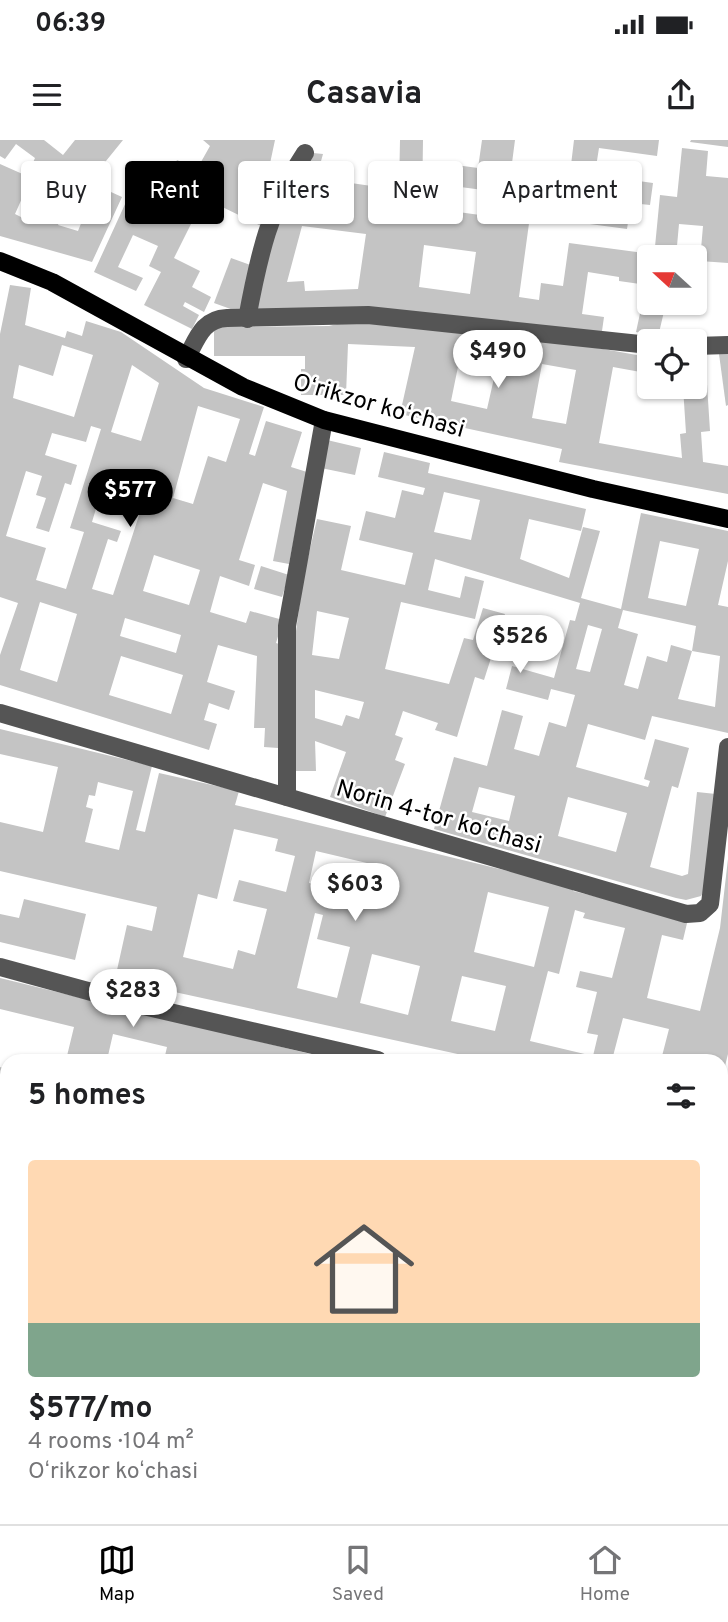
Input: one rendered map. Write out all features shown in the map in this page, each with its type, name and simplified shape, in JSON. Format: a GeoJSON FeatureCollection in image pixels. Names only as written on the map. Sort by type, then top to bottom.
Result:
{"type":"FeatureCollection","features":[{"type":"Feature","properties":{"kind":"main road","name":"Oʻrikzor koʻchasi"},"geometry":{"type":"LineString","coordinates":[[0,261],[52,282],[186,359],[243,387],[324,420],[593,489],[728,519]]}},
{"type":"Feature","properties":{"kind":"street"},"geometry":{"type":"LineString","coordinates":[[247,319],[269,223],[291,173],[305,153]]}},
{"type":"Feature","properties":{"kind":"street"},"geometry":{"type":"LineString","coordinates":[[186,359],[204,326],[214,318],[368,315],[637,344]]}},
{"type":"Feature","properties":{"kind":"street"},"geometry":{"type":"LineString","coordinates":[[707,346],[728,345]]}},
{"type":"Feature","properties":{"kind":"street"},"geometry":{"type":"LineString","coordinates":[[286,797],[287,626],[324,420]]}},
{"type":"Feature","properties":{"kind":"street","name":"Norin 4-tor koʻchasi"},"geometry":{"type":"LineString","coordinates":[[0,713],[686,914],[700,914],[710,904],[728,747]]}},
{"type":"Feature","properties":{"kind":"street"},"geometry":{"type":"LineString","coordinates":[[0,967],[139,1004],[352,1054]]}},
{"type":"Feature","properties":{"kind":"building"},"geometry":{"type":"Polygon","coordinates":[[[0,140],[44,140],[63,155],[75,140],[123,140],[106,161],[34,161],[35,158],[16,144],[5,159],[0,156],[0,140]]]}},
{"type":"Feature","properties":{"kind":"building"},"geometry":{"type":"Polygon","coordinates":[[[203,140],[275,140],[271,161],[238,161],[238,215],[224,208],[224,161],[202,161],[210,146],[203,140]]]}},
{"type":"Feature","properties":{"kind":"building"},"geometry":{"type":"Polygon","coordinates":[[[400,140],[423,140],[423,161],[400,161],[400,140]]]}},
{"type":"Feature","properties":{"kind":"building"},"geometry":{"type":"Polygon","coordinates":[[[482,140],[515,140],[512,161],[479,161],[482,140]]]}},
{"type":"Feature","properties":{"kind":"building"},"geometry":{"type":"Polygon","coordinates":[[[574,140],[659,140],[657,156],[599,148],[597,161],[571,161],[574,140]]]}},
{"type":"Feature","properties":{"kind":"building"},"geometry":{"type":"Polygon","coordinates":[[[728,140],[728,147],[690,142],[728,140]]]}},
{"type":"Feature","properties":{"kind":"building"},"geometry":{"type":"Polygon","coordinates":[[[682,148],[708,151],[706,176],[728,178],[728,263],[707,262],[707,245],[701,245],[703,226],[679,224],[677,245],[655,245],[660,195],[677,197],[682,148]]]}},
{"type":"Feature","properties":{"kind":"building"},"geometry":{"type":"Polygon","coordinates":[[[313,153],[323,154],[321,161],[308,161],[313,153]]]}},
{"type":"Feature","properties":{"kind":"building"},"geometry":{"type":"Polygon","coordinates":[[[0,164],[21,173],[21,200],[15,214],[21,217],[21,224],[58,224],[78,231],[81,224],[110,224],[92,262],[0,236],[0,164]]]}},
{"type":"Feature","properties":{"kind":"building"},"geometry":{"type":"Polygon","coordinates":[[[463,166],[477,168],[477,189],[463,187],[463,166]]]}},
{"type":"Feature","properties":{"kind":"building"},"geometry":{"type":"Polygon","coordinates":[[[642,181],[653,183],[650,205],[642,204],[642,181]]]}},
{"type":"Feature","properties":{"kind":"building"},"geometry":{"type":"Polygon","coordinates":[[[354,183],[368,185],[368,224],[463,224],[463,213],[477,215],[477,224],[529,224],[519,297],[539,300],[541,283],[563,286],[569,243],[637,252],[637,284],[619,281],[619,277],[588,272],[582,314],[604,317],[601,338],[257,315],[259,283],[275,224],[354,224],[354,183]],[[302,226],[287,282],[304,281],[305,291],[358,289],[366,234],[302,226]],[[424,245],[419,287],[470,294],[476,252],[424,245]]]}},
{"type":"Feature","properties":{"kind":"building"},"geometry":{"type":"Polygon","coordinates":[[[111,192],[122,197],[111,221],[111,192]]]}},
{"type":"Feature","properties":{"kind":"building"},"geometry":{"type":"Polygon","coordinates":[[[125,204],[125,224],[191,224],[174,258],[200,271],[192,287],[211,297],[204,312],[185,302],[183,306],[199,315],[192,329],[144,305],[161,272],[149,266],[158,246],[133,235],[118,267],[143,278],[136,291],[94,272],[125,204]]]}},
{"type":"Feature","properties":{"kind":"building"},"geometry":{"type":"Polygon","coordinates":[[[590,224],[628,224],[627,229],[590,224]]]}},
{"type":"Feature","properties":{"kind":"building"},"geometry":{"type":"Polygon","coordinates":[[[231,258],[256,267],[239,312],[214,303],[231,258]]]}},
{"type":"Feature","properties":{"kind":"building"},"geometry":{"type":"Polygon","coordinates":[[[10,285],[31,288],[25,325],[65,338],[67,331],[82,336],[86,321],[121,332],[204,388],[264,407],[249,454],[255,456],[266,421],[302,432],[291,467],[307,472],[289,564],[273,561],[287,491],[263,483],[239,560],[255,565],[249,586],[220,576],[210,612],[246,623],[250,611],[283,620],[276,643],[282,645],[278,748],[264,747],[265,728],[254,728],[257,656],[218,645],[207,682],[235,691],[229,710],[209,703],[204,720],[217,724],[209,750],[0,685],[0,655],[18,603],[0,597],[0,334],[10,285]],[[62,345],[53,376],[19,365],[13,398],[74,417],[93,355],[62,345]],[[132,365],[111,432],[141,441],[159,383],[132,365]],[[198,406],[173,498],[193,504],[208,456],[226,462],[240,419],[198,406]],[[91,426],[86,442],[52,433],[45,455],[77,465],[71,485],[65,483],[49,532],[36,528],[46,498],[36,495],[42,476],[26,471],[6,536],[46,548],[36,580],[66,589],[84,532],[70,528],[101,429],[91,426]],[[107,472],[92,522],[121,531],[117,542],[108,539],[92,589],[113,595],[145,497],[130,492],[133,480],[107,472]],[[154,555],[143,591],[189,605],[200,570],[154,555]],[[40,602],[20,670],[57,682],[77,614],[40,602]],[[125,618],[120,636],[176,653],[181,635],[125,618]],[[121,656],[109,695],[171,714],[183,675],[121,656]]]}},
{"type":"Feature","properties":{"kind":"building"},"geometry":{"type":"Polygon","coordinates":[[[640,315],[663,315],[660,329],[637,329],[636,332],[640,315]]]}},
{"type":"Feature","properties":{"kind":"building"},"geometry":{"type":"Polygon","coordinates":[[[349,321],[420,324],[523,346],[525,335],[637,355],[637,371],[613,367],[599,443],[682,458],[680,434],[686,433],[684,399],[707,399],[707,384],[710,431],[701,432],[703,462],[728,466],[728,494],[559,462],[562,449],[400,414],[415,347],[348,344],[346,395],[301,395],[301,369],[305,369],[305,356],[214,356],[214,327],[329,326],[349,321]],[[460,357],[451,401],[487,409],[497,365],[460,357]],[[542,364],[532,418],[566,424],[576,370],[542,364]]]}},
{"type":"Feature","properties":{"kind":"building"},"geometry":{"type":"Polygon","coordinates":[[[728,353],[728,405],[726,406],[719,354],[728,353]]]}},
{"type":"Feature","properties":{"kind":"building"},"geometry":{"type":"Polygon","coordinates":[[[327,440],[361,448],[355,475],[321,468],[327,440]]]}},
{"type":"Feature","properties":{"kind":"building"},"geometry":{"type":"Polygon","coordinates":[[[384,452],[430,463],[428,473],[586,509],[581,531],[529,519],[520,559],[569,578],[583,527],[600,531],[581,598],[621,609],[641,513],[728,531],[728,561],[718,605],[728,607],[728,733],[652,716],[645,740],[588,724],[576,767],[648,787],[650,781],[644,779],[655,739],[689,748],[678,788],[672,786],[650,867],[682,876],[688,874],[697,792],[716,794],[706,887],[701,896],[686,900],[676,898],[434,829],[454,757],[487,766],[502,710],[523,716],[514,749],[539,756],[549,722],[566,727],[575,695],[551,689],[548,700],[506,689],[512,666],[554,678],[570,620],[575,621],[580,603],[435,559],[428,590],[460,598],[465,576],[484,581],[475,619],[401,602],[385,669],[449,684],[464,638],[473,640],[483,608],[505,614],[484,680],[475,677],[457,737],[435,730],[438,723],[403,711],[395,735],[403,738],[395,760],[405,764],[385,817],[330,797],[346,752],[315,741],[316,771],[295,771],[294,646],[303,579],[317,519],[351,526],[341,570],[405,585],[413,553],[359,540],[366,511],[395,518],[402,490],[423,495],[425,488],[378,477],[384,452]],[[444,492],[434,532],[471,540],[480,500],[444,492]],[[660,541],[648,598],[686,606],[699,549],[660,541]],[[623,610],[618,628],[638,634],[624,685],[638,689],[647,656],[667,662],[671,645],[692,651],[696,626],[623,610]],[[317,611],[312,655],[339,659],[349,618],[317,611]],[[588,625],[576,669],[590,672],[602,629],[588,625]],[[692,651],[678,699],[715,707],[720,656],[692,651]],[[315,690],[315,718],[342,726],[346,715],[359,719],[364,702],[315,690]],[[479,787],[472,812],[509,821],[515,796],[479,787]],[[568,797],[558,836],[616,852],[627,813],[568,797]]]}},
{"type":"Feature","properties":{"kind":"building"},"geometry":{"type":"Polygon","coordinates":[[[261,566],[289,575],[282,597],[254,589],[261,566]]]}},
{"type":"Feature","properties":{"kind":"building"},"geometry":{"type":"Polygon","coordinates":[[[0,729],[152,766],[136,830],[145,832],[159,773],[239,791],[235,805],[574,887],[573,891],[688,919],[683,940],[662,935],[647,998],[700,1011],[720,928],[728,859],[728,1054],[663,1054],[669,1029],[623,1018],[614,1054],[593,1054],[598,1035],[587,1033],[597,992],[576,987],[580,971],[612,978],[625,928],[583,918],[585,913],[575,910],[559,974],[548,971],[530,1041],[585,1054],[458,1054],[115,979],[127,925],[152,931],[157,907],[0,871],[0,822],[43,832],[58,767],[0,754],[0,729]],[[98,782],[95,796],[89,795],[86,807],[93,809],[85,842],[119,850],[133,791],[98,782]],[[234,829],[217,899],[198,894],[183,957],[233,969],[238,950],[255,955],[267,909],[233,901],[239,880],[286,892],[295,856],[275,851],[278,839],[234,829]],[[316,851],[309,883],[381,900],[388,868],[316,851]],[[488,892],[474,952],[534,967],[549,907],[488,892]],[[315,913],[297,988],[337,998],[350,947],[317,939],[323,915],[315,913]],[[372,954],[360,1003],[408,1015],[420,966],[372,954]],[[462,976],[451,1021],[495,1031],[506,986],[462,976]]]}},
{"type":"Feature","properties":{"kind":"building"},"geometry":{"type":"Polygon","coordinates":[[[24,899],[86,914],[75,960],[0,942],[0,914],[19,918],[24,899]]]}},
{"type":"Feature","properties":{"kind":"building"},"geometry":{"type":"Polygon","coordinates":[[[0,978],[310,1054],[165,1054],[167,1047],[113,1034],[108,1054],[67,1054],[74,1027],[0,1009],[0,978]]]}}]}
